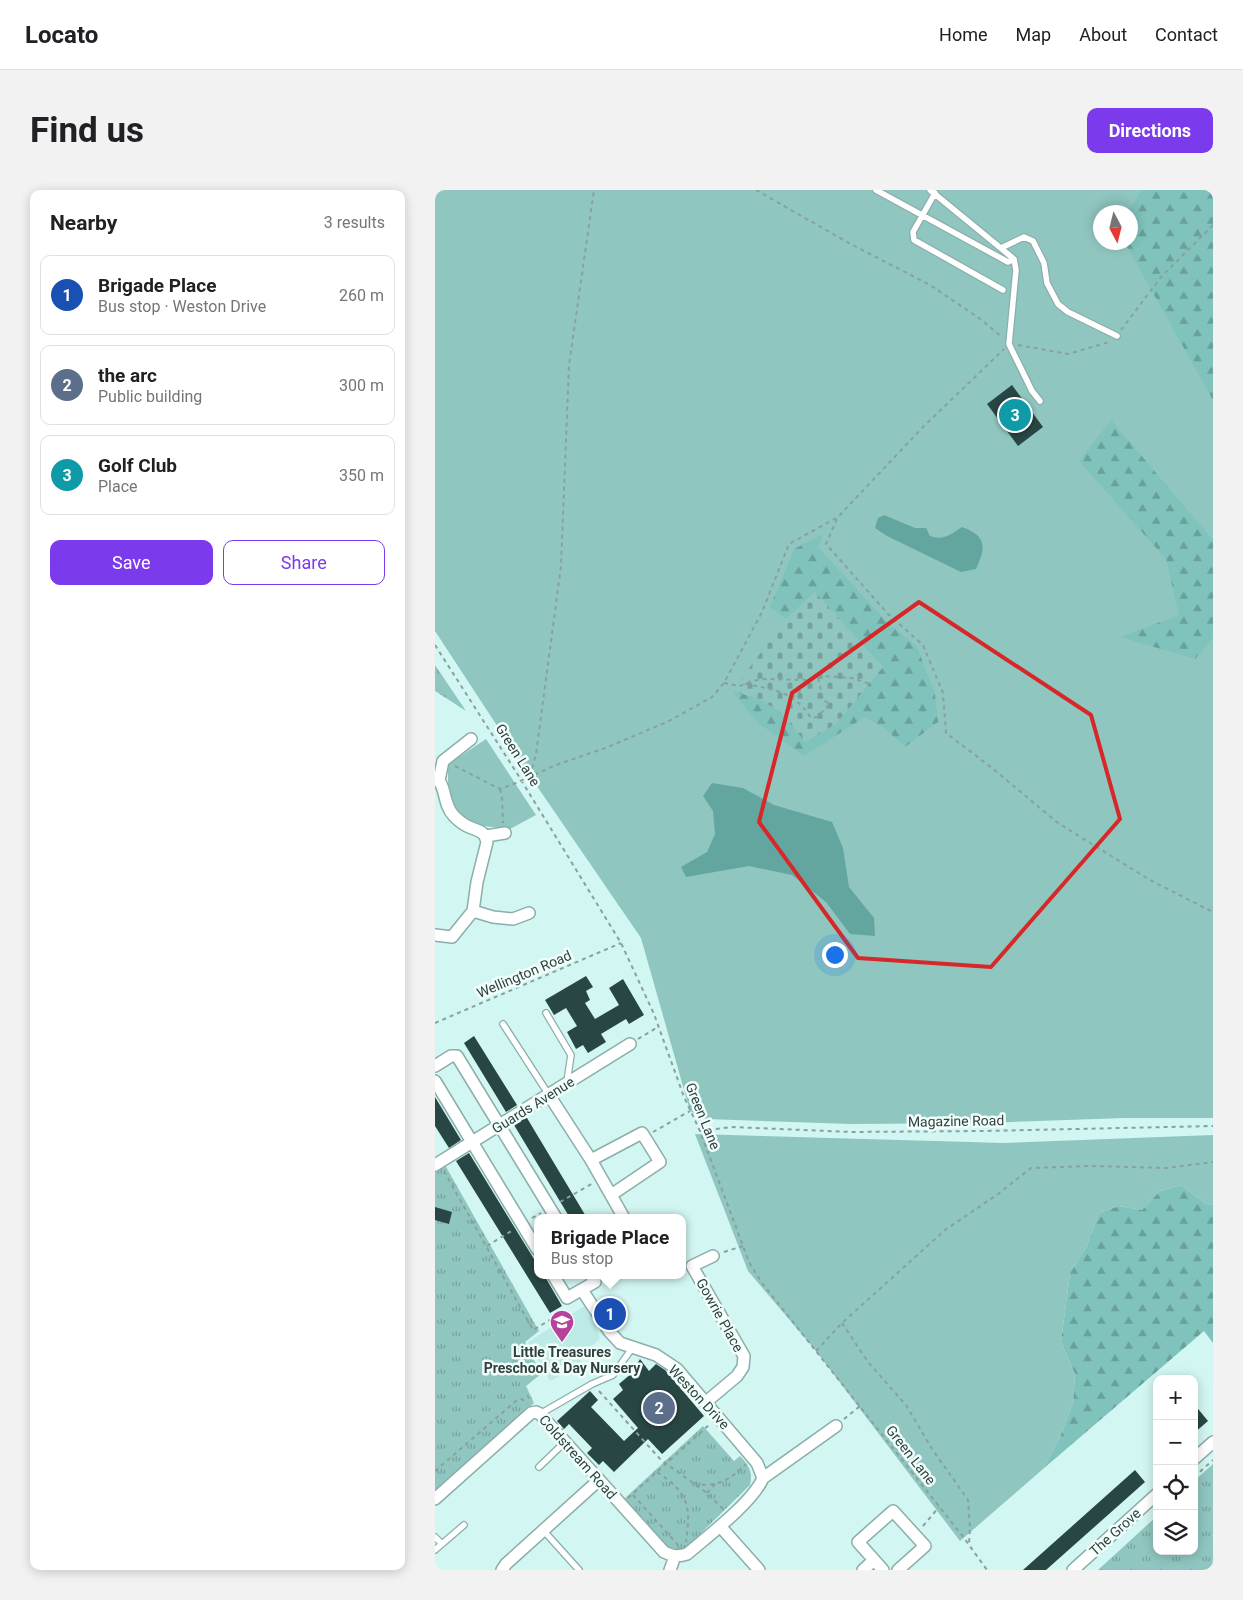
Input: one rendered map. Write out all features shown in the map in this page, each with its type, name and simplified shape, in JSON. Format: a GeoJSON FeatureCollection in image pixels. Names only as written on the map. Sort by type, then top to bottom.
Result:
{"type":"FeatureCollection","features":[{"type":"Feature","properties":{"kind":"street"},"geometry":{"type":"LineString","coordinates":[[435,935],[452,937],[473,911],[477,882],[487,842],[486,836],[482,831],[465,826],[448,809],[443,787],[437,779],[443,761],[471,740]]}},
{"type":"Feature","properties":{"kind":"street"},"geometry":{"type":"LineString","coordinates":[[486,836],[503,833]]}},
{"type":"Feature","properties":{"kind":"street"},"geometry":{"type":"LineString","coordinates":[[473,911],[513,919],[529,913]]}},
{"type":"Feature","properties":{"kind":"street","name":"Guards Avenue"},"geometry":{"type":"LineString","coordinates":[[437,1164],[630,1044]]}},
{"type":"Feature","properties":{"kind":"street"},"geometry":{"type":"LineString","coordinates":[[435,1066],[451,1056],[457,1056],[554,1214]]}},
{"type":"Feature","properties":{"kind":"street"},"geometry":{"type":"LineString","coordinates":[[435,1081],[534,1244]]}},
{"type":"Feature","properties":{"kind":"street"},"geometry":{"type":"LineString","coordinates":[[549,1095],[591,1160],[622,1214]]}},
{"type":"Feature","properties":{"kind":"street"},"geometry":{"type":"LineString","coordinates":[[591,1160],[642,1133],[660,1162],[611,1195]]}},
{"type":"Feature","properties":{"kind":"street","name":"Gowrie Place"},"geometry":{"type":"LineString","coordinates":[[706,1402],[737,1376],[743,1367],[743,1356],[692,1266],[713,1256]]}},
{"type":"Feature","properties":{"kind":"street"},"geometry":{"type":"LineString","coordinates":[[555,1279],[567,1298],[595,1282],[593,1279]]}},
{"type":"Feature","properties":{"kind":"street","name":"Weston Drive"},"geometry":{"type":"LineString","coordinates":[[582,1290],[609,1331],[620,1342],[656,1355],[679,1368],[757,1463],[763,1478]]}},
{"type":"Feature","properties":{"kind":"street","name":"Coldstream Road"},"geometry":{"type":"LineString","coordinates":[[435,1499],[531,1413],[538,1413],[664,1552],[682,1554]]}},
{"type":"Feature","properties":{"kind":"street"},"geometry":{"type":"LineString","coordinates":[[670,1570],[682,1554],[720,1526],[757,1491],[763,1478],[836,1426]]}},
{"type":"Feature","properties":{"kind":"street"},"geometry":{"type":"LineString","coordinates":[[1198,1455],[1213,1442]]}},
{"type":"Feature","properties":{"kind":"street"},"geometry":{"type":"LineString","coordinates":[[502,1570],[506,1564],[599,1480]]}},
{"type":"Feature","properties":{"kind":"street","name":"The Grove"},"geometry":{"type":"LineString","coordinates":[[1073,1570],[1153,1498]]}},
{"type":"Feature","properties":{"kind":"street"},"geometry":{"type":"LineString","coordinates":[[883,1570],[858,1542],[893,1511],[925,1546],[898,1570]]}},
{"type":"Feature","properties":{"kind":"street"},"geometry":{"type":"LineString","coordinates":[[720,1526],[759,1570]]}},
{"type":"Feature","properties":{"kind":"street"},"geometry":{"type":"LineString","coordinates":[[863,1570],[874,1560]]}},
{"type":"Feature","properties":{"kind":"lane"},"geometry":{"type":"LineString","coordinates":[[877,190],[1008,262],[1014,259]]}},
{"type":"Feature","properties":{"kind":"lane"},"geometry":{"type":"LineString","coordinates":[[1003,290],[914,240],[913,232],[933,192],[1014,259],[1016,270],[1009,344],[1040,401]]}},
{"type":"Feature","properties":{"kind":"lane"},"geometry":{"type":"LineString","coordinates":[[1001,248],[1024,237],[1033,241],[1044,263],[1047,283],[1058,304],[1068,312],[1117,336]]}},
{"type":"Feature","properties":{"kind":"lane"},"geometry":{"type":"LineString","coordinates":[[545,1013],[571,1055],[566,1084]]}},
{"type":"Feature","properties":{"kind":"lane"},"geometry":{"type":"LineString","coordinates":[[503,1024],[549,1095]]}},
{"type":"Feature","properties":{"kind":"lane"},"geometry":{"type":"LineString","coordinates":[[538,1413],[592,1384],[613,1376],[633,1347]]}},
{"type":"Feature","properties":{"kind":"lane"},"geometry":{"type":"LineString","coordinates":[[539,1467],[565,1442]]}},
{"type":"Feature","properties":{"kind":"lane"},"geometry":{"type":"LineString","coordinates":[[435,1550],[464,1524]]}},
{"type":"Feature","properties":{"kind":"lane"},"geometry":{"type":"LineString","coordinates":[[543,1530],[579,1570]]}},
{"type":"Feature","properties":{"kind":"lane"},"geometry":{"type":"LineString","coordinates":[[435,1536],[442,1544]]}},
{"type":"Feature","properties":{"kind":"path"},"geometry":{"type":"LineString","coordinates":[[530,776],[536,754],[561,566],[569,365],[594,190]]}},
{"type":"Feature","properties":{"kind":"path"},"geometry":{"type":"LineString","coordinates":[[756,190],[847,242],[930,284],[979,318],[1009,344],[1068,354],[1113,340],[1161,277],[1213,225]]}},
{"type":"Feature","properties":{"kind":"path"},"geometry":{"type":"LineString","coordinates":[[1009,344],[922,428],[838,518],[826,544],[888,614],[923,645],[943,693],[946,733],[992,768],[1058,823],[1150,880],[1213,912]]}},
{"type":"Feature","properties":{"kind":"path"},"geometry":{"type":"LineString","coordinates":[[443,761],[499,789],[669,721],[712,696],[724,684],[762,612],[789,544],[838,518]]}},
{"type":"Feature","properties":{"kind":"path","name":"Green Lane"},"geometry":{"type":"LineString","coordinates":[[435,646],[522,780],[621,943],[659,1026],[749,1262],[762,1283],[969,1544],[987,1570]]}},
{"type":"Feature","properties":{"kind":"path"},"geometry":{"type":"LineString","coordinates":[[745,684],[766,687],[792,698],[804,708],[811,718],[817,717],[830,704],[823,700],[818,677]]}},
{"type":"Feature","properties":{"kind":"path"},"geometry":{"type":"LineString","coordinates":[[792,698],[811,680],[818,677],[852,678],[870,684]]}},
{"type":"Feature","properties":{"kind":"path"},"geometry":{"type":"LineString","coordinates":[[724,684],[740,686],[751,681],[765,679],[811,680]]}},
{"type":"Feature","properties":{"kind":"path"},"geometry":{"type":"LineString","coordinates":[[499,789],[504,819],[503,833]]}},
{"type":"Feature","properties":{"kind":"path","name":"Wellington Road"},"geometry":{"type":"LineString","coordinates":[[435,1023],[621,943]]}},
{"type":"Feature","properties":{"kind":"path"},"geometry":{"type":"LineString","coordinates":[[630,1044],[659,1026]]}},
{"type":"Feature","properties":{"kind":"path"},"geometry":{"type":"LineString","coordinates":[[644,1137],[690,1111]]}},
{"type":"Feature","properties":{"kind":"path","name":"Magazine Road"},"geometry":{"type":"LineString","coordinates":[[700,1132],[731,1127],[851,1132],[1213,1126]]}},
{"type":"Feature","properties":{"kind":"path"},"geometry":{"type":"LineString","coordinates":[[816,1351],[841,1323],[945,1230],[998,1194],[1031,1168],[1091,1166],[1167,1168],[1213,1162]]}},
{"type":"Feature","properties":{"kind":"path"},"geometry":{"type":"LineString","coordinates":[[437,1164],[533,1330],[572,1307]]}},
{"type":"Feature","properties":{"kind":"path"},"geometry":{"type":"LineString","coordinates":[[713,1256],[743,1246]]}},
{"type":"Feature","properties":{"kind":"path"},"geometry":{"type":"LineString","coordinates":[[841,1323],[868,1362],[906,1405],[932,1449],[968,1500],[969,1544]]}},
{"type":"Feature","properties":{"kind":"path"},"geometry":{"type":"LineString","coordinates":[[592,1384],[666,1464],[707,1493],[730,1516]]}},
{"type":"Feature","properties":{"kind":"path"},"geometry":{"type":"LineString","coordinates":[[435,1471],[516,1401],[522,1399],[538,1413]]}},
{"type":"Feature","properties":{"kind":"path"},"geometry":{"type":"LineString","coordinates":[[836,1426],[860,1406]]}},
{"type":"Feature","properties":{"kind":"path"},"geometry":{"type":"LineString","coordinates":[[621,1505],[718,1416]]}},
{"type":"Feature","properties":{"kind":"path"},"geometry":{"type":"LineString","coordinates":[[707,1493],[716,1484],[735,1474],[753,1458]]}},
{"type":"Feature","properties":{"kind":"path"},"geometry":{"type":"LineString","coordinates":[[1198,1473],[1213,1460]]}},
{"type":"Feature","properties":{"kind":"path"},"geometry":{"type":"LineString","coordinates":[[657,1472],[673,1484],[687,1504],[687,1533],[682,1554]]}},
{"type":"Feature","properties":{"kind":"path"},"geometry":{"type":"LineString","coordinates":[[692,1482],[706,1485],[716,1484]]}},
{"type":"Feature","properties":{"kind":"path"},"geometry":{"type":"LineString","coordinates":[[632,1494],[682,1554]]}},
{"type":"Feature","properties":{"kind":"path"},"geometry":{"type":"LineString","coordinates":[[915,1535],[939,1507]]}},
{"type":"Feature","properties":{"kind":"highlighted area"},"geometry":{"type":"Polygon","coordinates":[[[919,602],[1091,715],[1120,819],[991,967],[858,958],[759,822],[792,693],[919,602]]]}},
{"type":"Feature","properties":{"kind":"shaded area"},"geometry":{"type":"Polygon","coordinates":[[[884,515],[915,528],[926,528],[930,536],[939,538],[947,536],[962,527],[970,530],[980,538],[983,548],[976,569],[961,572],[887,536],[875,528],[878,518],[884,515]]]}},
{"type":"Feature","properties":{"kind":"shaded area"},"geometry":{"type":"Polygon","coordinates":[[[712,783],[743,788],[774,805],[832,822],[843,848],[849,887],[874,918],[875,936],[850,934],[826,902],[792,875],[749,866],[686,877],[681,867],[707,852],[715,834],[713,811],[703,796],[712,783]]]}},
{"type":"Feature","properties":{"kind":"shaded area","name":"Little Treasures Preschool & Day Nursery"},"geometry":{"type":"Polygon","coordinates":[[[586,1305],[594,1319],[600,1338],[577,1355],[582,1363],[550,1381],[528,1342],[586,1305]]]}},
{"type":"Feature","properties":{"kind":"green space"},"geometry":{"type":"Polygon","coordinates":[[[435,190],[1213,190],[1213,1118],[851,1124],[705,1119],[690,1111],[641,938],[530,776],[435,631],[435,190]]]}},
{"type":"Feature","properties":{"kind":"green space"},"geometry":{"type":"Polygon","coordinates":[[[1142,190],[1213,190],[1213,400],[1129,250],[1138,250],[1138,205],[1132,205],[1142,190]]]}},
{"type":"Feature","properties":{"kind":"green space"},"geometry":{"type":"Polygon","coordinates":[[[1111,420],[1213,540],[1213,638],[1195,659],[1120,637],[1179,615],[1166,559],[1079,461],[1111,420]]]}},
{"type":"Feature","properties":{"kind":"green space"},"geometry":{"type":"Polygon","coordinates":[[[823,534],[819,548],[886,621],[917,647],[935,694],[938,722],[905,747],[884,728],[865,717],[804,756],[758,723],[732,691],[757,698],[781,712],[805,742],[836,724],[882,668],[815,592],[786,619],[770,607],[794,549],[823,534]]]}},
{"type":"Feature","properties":{"kind":"green space"},"geometry":{"type":"Polygon","coordinates":[[[815,592],[883,667],[836,724],[805,742],[781,712],[757,698],[732,691],[786,619],[815,592]]]}},
{"type":"Feature","properties":{"kind":"green space"},"geometry":{"type":"Polygon","coordinates":[[[435,665],[466,711],[435,691],[435,665]]]}},
{"type":"Feature","properties":{"kind":"green space"},"geometry":{"type":"Polygon","coordinates":[[[486,739],[536,815],[510,829],[483,826],[468,821],[452,805],[448,787],[448,766],[486,739]]]}},
{"type":"Feature","properties":{"kind":"green space"},"geometry":{"type":"Polygon","coordinates":[[[695,1134],[1003,1143],[1213,1135],[1213,1205],[1206,1204],[1181,1185],[1160,1191],[1142,1210],[1119,1206],[1099,1213],[1086,1248],[1070,1273],[1061,1342],[1075,1374],[1073,1403],[1060,1437],[1043,1469],[960,1541],[816,1351],[748,1271],[695,1134]]]}},
{"type":"Feature","properties":{"kind":"green space"},"geometry":{"type":"Polygon","coordinates":[[[445,1165],[539,1331],[525,1342],[541,1374],[526,1386],[534,1403],[435,1493],[435,1171],[445,1165]]]}},
{"type":"Feature","properties":{"kind":"green space"},"geometry":{"type":"Polygon","coordinates":[[[1181,1185],[1206,1204],[1213,1205],[1213,1343],[1204,1331],[1043,1469],[1060,1437],[1073,1403],[1075,1374],[1061,1342],[1070,1273],[1086,1248],[1099,1213],[1119,1206],[1142,1210],[1160,1191],[1181,1185]]]}},
{"type":"Feature","properties":{"kind":"green space"},"geometry":{"type":"Polygon","coordinates":[[[703,1426],[734,1461],[740,1456],[746,1463],[751,1472],[750,1485],[688,1546],[672,1550],[663,1545],[623,1500],[703,1426]]]}},
{"type":"Feature","properties":{"kind":"green space"},"geometry":{"type":"Polygon","coordinates":[[[1213,1464],[1213,1570],[1098,1570],[1153,1520],[1153,1555],[1198,1555],[1198,1477],[1213,1464]]]}},
{"type":"Feature","properties":{"kind":"building"},"geometry":{"type":"Polygon","coordinates":[[[1012,385],[1043,427],[1018,446],[987,404],[1012,385]]]}},
{"type":"Feature","properties":{"kind":"building"},"geometry":{"type":"Polygon","coordinates":[[[586,976],[593,987],[586,991],[590,1000],[585,1003],[595,1019],[619,1005],[609,988],[623,979],[644,1015],[629,1024],[626,1019],[601,1034],[606,1042],[588,1053],[583,1045],[576,1049],[567,1032],[577,1026],[566,1008],[554,1015],[545,1000],[586,976]]]}},
{"type":"Feature","properties":{"kind":"building"},"geometry":{"type":"Polygon","coordinates":[[[474,1036],[517,1105],[506,1112],[464,1043],[474,1036]]]}},
{"type":"Feature","properties":{"kind":"building"},"geometry":{"type":"Polygon","coordinates":[[[435,1097],[461,1140],[449,1148],[435,1126],[435,1097]]]}},
{"type":"Feature","properties":{"kind":"building"},"geometry":{"type":"Polygon","coordinates":[[[527,1118],[585,1214],[568,1214],[514,1125],[527,1118]]]}},
{"type":"Feature","properties":{"kind":"building"},"geometry":{"type":"Polygon","coordinates":[[[469,1153],[534,1259],[534,1279],[546,1279],[562,1306],[550,1313],[456,1161],[469,1153]]]}},
{"type":"Feature","properties":{"kind":"building"},"geometry":{"type":"Polygon","coordinates":[[[435,1207],[452,1212],[449,1224],[435,1220],[435,1207]]]}},
{"type":"Feature","properties":{"kind":"building"},"geometry":{"type":"Polygon","coordinates":[[[640,1359],[649,1371],[656,1364],[665,1370],[704,1416],[662,1454],[648,1439],[614,1472],[603,1461],[599,1465],[587,1453],[592,1448],[569,1424],[564,1429],[557,1421],[590,1391],[598,1400],[591,1407],[624,1441],[638,1428],[613,1399],[623,1390],[619,1384],[632,1373],[640,1359]]]}},
{"type":"Feature","properties":{"kind":"building"},"geometry":{"type":"Polygon","coordinates":[[[1198,1409],[1208,1421],[1198,1430],[1198,1409]]]}},
{"type":"Feature","properties":{"kind":"building"},"geometry":{"type":"Polygon","coordinates":[[[1135,1470],[1145,1482],[1046,1570],[1023,1570],[1135,1470]]]}},
{"type":"Feature","properties":{"kind":"place","name":"Golf Club"},"geometry":{"type":"Point","coordinates":[1015,415]}},
{"type":"Feature","properties":{"kind":"place","name":"Brigade Place"},"geometry":{"type":"Point","coordinates":[610,1314]}},
{"type":"Feature","properties":{"kind":"place","name":"Little Treasures Preschool & Day Nursery"},"geometry":{"type":"Point","coordinates":[562,1343]}},
{"type":"Feature","properties":{"kind":"place","name":"the arc"},"geometry":{"type":"Point","coordinates":[659,1408]}}]}
